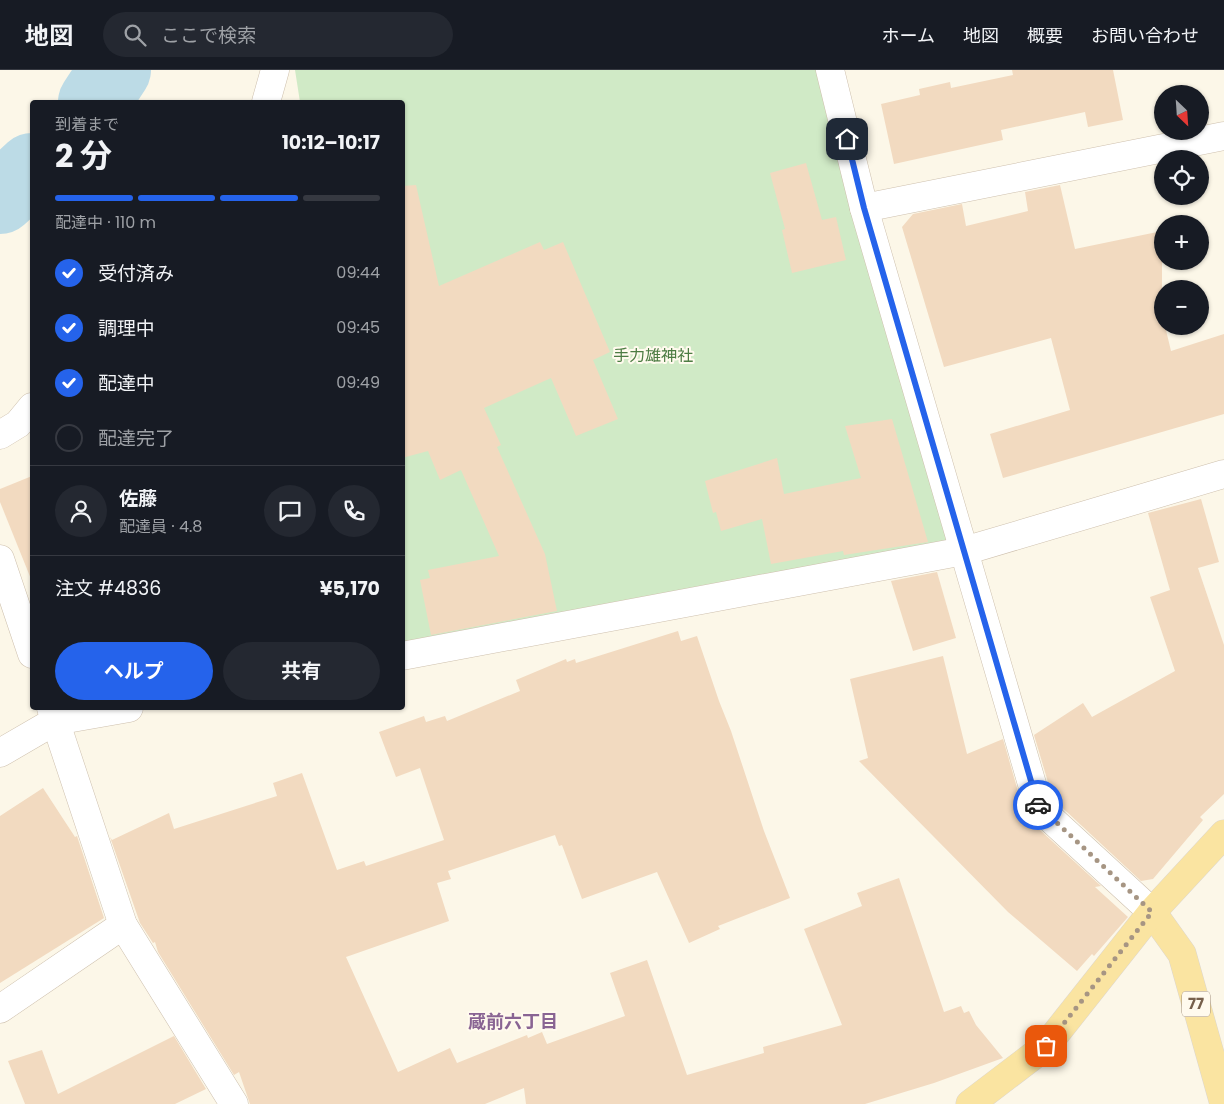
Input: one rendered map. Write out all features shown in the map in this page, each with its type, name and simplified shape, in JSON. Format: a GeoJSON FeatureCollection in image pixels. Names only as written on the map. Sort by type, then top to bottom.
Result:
{"type":"FeatureCollection","features":[{"type":"Feature","properties":{"kind":"main road"},"geometry":{"type":"LineString","coordinates":[[970,1104],[1046,1046],[1152,912],[1224,834]]}},
{"type":"Feature","properties":{"kind":"main road","name":"77"},"geometry":{"type":"LineString","coordinates":[[1152,912],[1182,954],[1224,1104]]}},
{"type":"Feature","properties":{"kind":"street"},"geometry":{"type":"LineString","coordinates":[[267,100],[275,70]]}},
{"type":"Feature","properties":{"kind":"street"},"geometry":{"type":"LineString","coordinates":[[830,70],[864,208],[1039,808],[1152,912]]}},
{"type":"Feature","properties":{"kind":"street"},"geometry":{"type":"LineString","coordinates":[[864,208],[1224,136]]}},
{"type":"Feature","properties":{"kind":"street"},"geometry":{"type":"LineString","coordinates":[[0,435],[18,424],[30,409]]}},
{"type":"Feature","properties":{"kind":"street"},"geometry":{"type":"LineString","coordinates":[[405,655],[964,551],[1224,474]]}},
{"type":"Feature","properties":{"kind":"street"},"geometry":{"type":"LineString","coordinates":[[0,559],[30,648]]}},
{"type":"Feature","properties":{"kind":"street"},"geometry":{"type":"LineString","coordinates":[[0,752],[53,714],[104,710]]}},
{"type":"Feature","properties":{"kind":"street"},"geometry":{"type":"LineString","coordinates":[[53,714],[123,925],[234,1104]]}},
{"type":"Feature","properties":{"kind":"street"},"geometry":{"type":"LineString","coordinates":[[0,1009],[123,925]]}},
{"type":"Feature","properties":{"kind":"green space","name":"手力雄神社"},"geometry":{"type":"Polygon","coordinates":[[[295,70],[836,70],[964,551],[405,656],[405,100],[300,100],[295,70]]]}},
{"type":"Feature","properties":{"kind":"building"},"geometry":{"type":"Polygon","coordinates":[[[1012,70],[1113,70],[1123,120],[1088,127],[1085,112],[1001,130],[1003,140],[894,164],[881,104],[920,95],[919,89],[950,82],[951,88],[1013,75],[1012,70]]]}},
{"type":"Feature","properties":{"kind":"building"},"geometry":{"type":"Polygon","coordinates":[[[806,163],[822,220],[836,217],[846,260],[792,273],[782,230],[785,229],[770,173],[806,163]]]}},
{"type":"Feature","properties":{"kind":"building"},"geometry":{"type":"Polygon","coordinates":[[[416,185],[439,286],[540,242],[544,250],[563,242],[610,352],[593,360],[618,419],[576,436],[551,378],[484,408],[501,445],[497,447],[545,554],[557,611],[431,635],[420,580],[430,578],[428,570],[499,556],[461,470],[440,480],[428,451],[405,457],[405,186],[416,185]]]}},
{"type":"Feature","properties":{"kind":"building"},"geometry":{"type":"Polygon","coordinates":[[[1060,185],[1075,249],[1154,233],[1154,270],[1162,270],[1162,280],[1154,280],[1154,335],[1167,335],[1171,351],[1224,334],[1224,414],[1003,478],[990,434],[1070,410],[1051,338],[944,367],[902,227],[913,214],[962,204],[966,226],[1028,211],[1025,192],[1060,185]]]}},
{"type":"Feature","properties":{"kind":"building"},"geometry":{"type":"Polygon","coordinates":[[[892,419],[928,542],[844,555],[843,551],[771,564],[762,519],[721,531],[716,512],[713,513],[705,481],[777,458],[784,494],[861,478],[845,426],[892,419]]]}},
{"type":"Feature","properties":{"kind":"building"},"geometry":{"type":"Polygon","coordinates":[[[30,477],[30,577],[0,502],[0,489],[30,477]]]}},
{"type":"Feature","properties":{"kind":"building"},"geometry":{"type":"Polygon","coordinates":[[[1201,499],[1219,562],[1198,568],[1224,645],[1224,794],[1200,817],[1203,820],[1153,879],[1141,881],[1053,799],[1034,735],[1083,703],[1092,717],[1175,671],[1150,597],[1170,590],[1148,513],[1201,499]]]}},
{"type":"Feature","properties":{"kind":"building"},"geometry":{"type":"Polygon","coordinates":[[[937,572],[956,638],[913,651],[891,581],[937,572]]]}},
{"type":"Feature","properties":{"kind":"building"},"geometry":{"type":"Polygon","coordinates":[[[678,631],[681,641],[697,636],[764,831],[790,898],[718,926],[720,929],[689,943],[657,872],[582,899],[562,845],[559,846],[555,835],[448,871],[451,879],[437,883],[449,921],[346,957],[398,1072],[450,1048],[457,1063],[527,1035],[528,1038],[542,1032],[547,1044],[625,1016],[610,973],[647,960],[687,1075],[764,1053],[763,1047],[842,1025],[804,929],[862,906],[857,893],[899,878],[944,1012],[961,1006],[964,1013],[969,1011],[976,1025],[1003,1058],[934,1083],[865,1104],[526,1104],[524,1088],[485,1104],[250,1104],[239,1072],[234,1075],[158,952],[155,942],[153,943],[140,923],[110,837],[112,840],[169,813],[174,829],[277,796],[273,783],[302,773],[337,870],[364,861],[366,866],[444,840],[420,768],[396,777],[379,732],[424,716],[426,722],[445,716],[447,721],[520,691],[516,680],[566,659],[567,662],[575,659],[576,663],[678,631]]]}},
{"type":"Feature","properties":{"kind":"building"},"geometry":{"type":"Polygon","coordinates":[[[943,656],[967,754],[1003,739],[1024,812],[1028,819],[1101,886],[1095,887],[1128,917],[1094,956],[1092,954],[1077,971],[1008,912],[859,761],[868,758],[850,679],[943,656]]]}},
{"type":"Feature","properties":{"kind":"building"},"geometry":{"type":"Polygon","coordinates":[[[43,788],[75,837],[77,836],[104,918],[0,983],[0,816],[43,788]]]}},
{"type":"Feature","properties":{"kind":"building"},"geometry":{"type":"Polygon","coordinates":[[[174,1036],[206,1089],[175,1104],[25,1104],[8,1061],[42,1050],[58,1094],[174,1036]]]}},
{"type":"Feature","properties":{"kind":"waterway"},"geometry":{"type":"LineString","coordinates":[[95,100],[115,70]]}},
{"type":"Feature","properties":{"kind":"waterway"},"geometry":{"type":"LineString","coordinates":[[0,198],[30,171]]}},
{"type":"Feature","properties":{"kind":"way so far"},"geometry":{"type":"LineString","coordinates":[[1038,805],[1039,808],[1152,912],[1046,1046]]}},
{"type":"Feature","properties":{"kind":"district","name":"蔵前六丁目"},"geometry":{"type":"Point","coordinates":[513,1022]}},
{"type":"Feature","properties":{"kind":"route"},"geometry":{"type":"LineString","coordinates":[[847,139],[864,208],[1038,805]]}}]}
